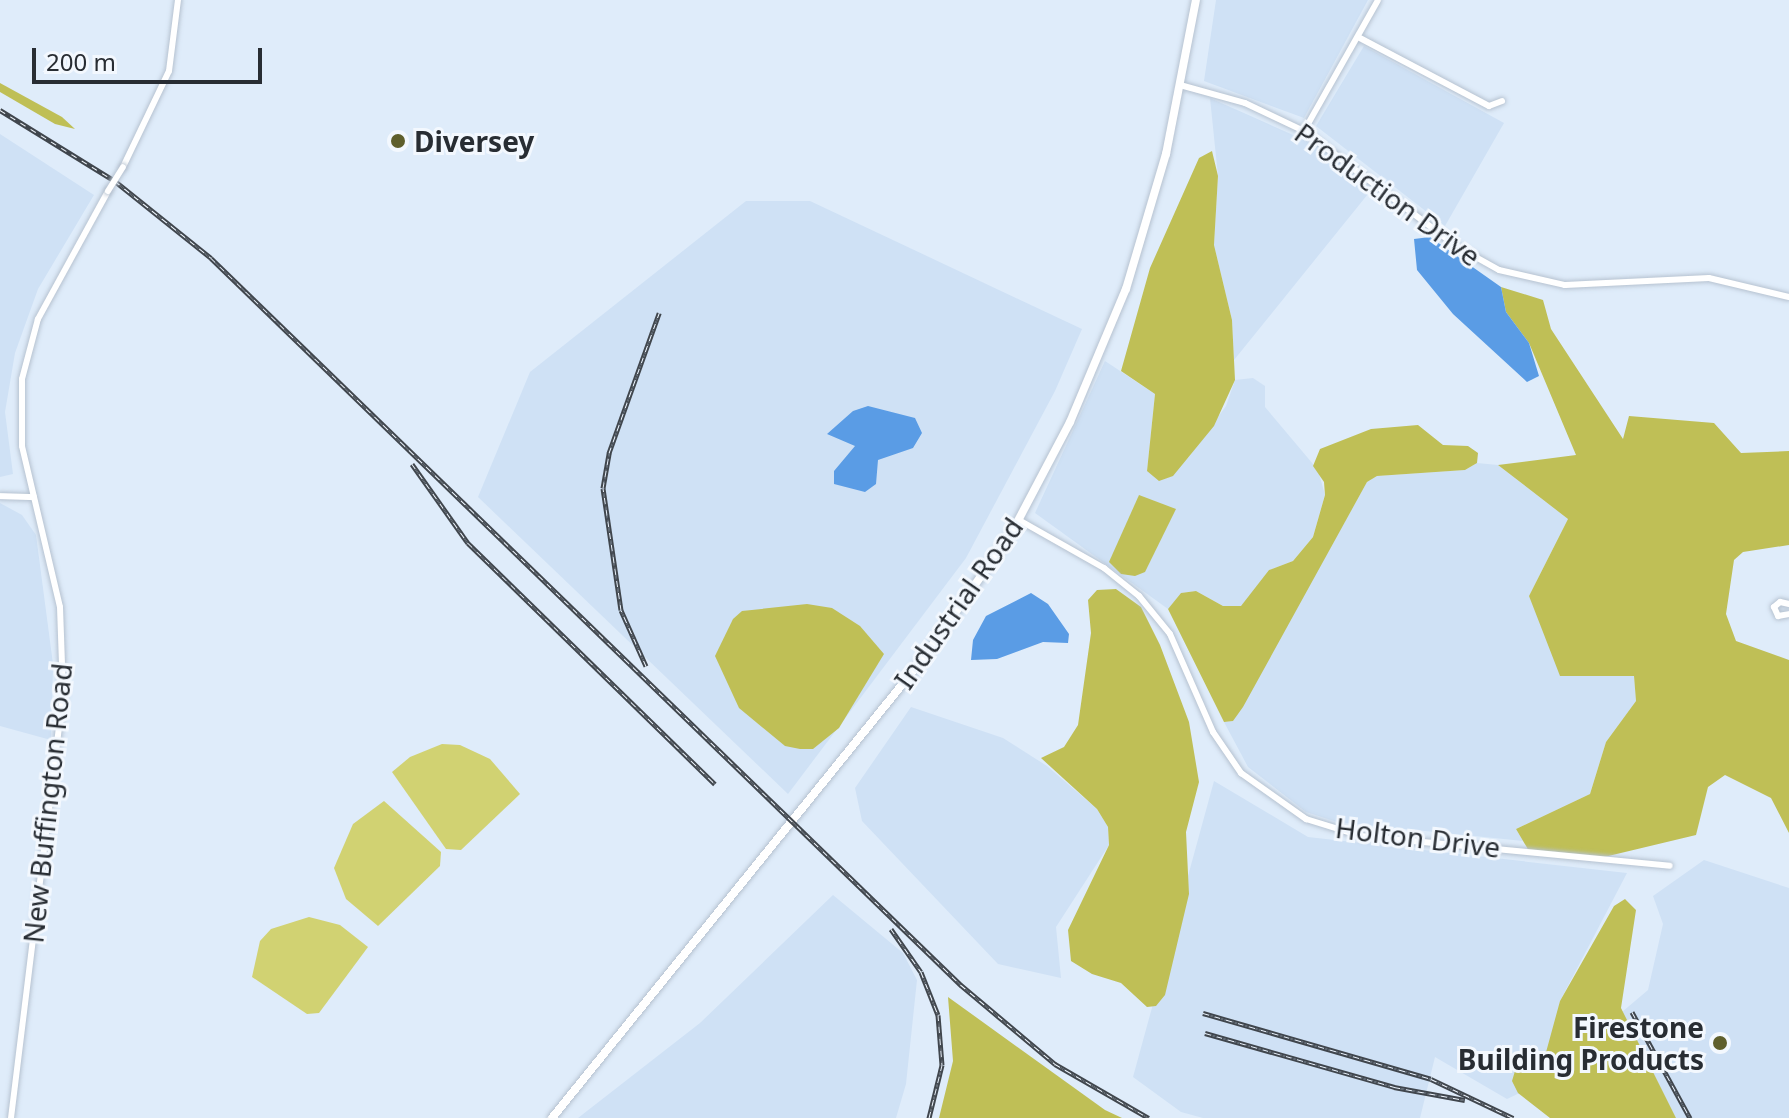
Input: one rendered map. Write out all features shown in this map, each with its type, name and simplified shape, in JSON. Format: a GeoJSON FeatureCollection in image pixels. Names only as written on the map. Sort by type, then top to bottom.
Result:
{"type":"FeatureCollection","features":[{"type":"Feature","properties":{"kind":"main road","name":"Industrial Road"},"geometry":{"type":"LineString","coordinates":[[552,1118],[922,660],[1019,520],[1070,422],[1126,289],[1160,180],[1196,0]]}},
{"type":"Feature","properties":{"kind":"street","name":"New Buffington Road"},"geometry":{"type":"LineString","coordinates":[[11,1118],[63,693],[60,607],[21,428],[26,360],[38,319],[123,167],[169,71],[178,0]]}},
{"type":"Feature","properties":{"kind":"street"},"geometry":{"type":"LineString","coordinates":[[1304,131],[1378,0]]}},
{"type":"Feature","properties":{"kind":"street"},"geometry":{"type":"LineString","coordinates":[[1358,37],[1489,106],[1502,101]]}},
{"type":"Feature","properties":{"kind":"street","name":"Production Drive"},"geometry":{"type":"LineString","coordinates":[[1180,85],[1245,103],[1304,131],[1456,246],[1499,270],[1565,285],[1721,279],[1789,297]]}},
{"type":"Feature","properties":{"kind":"street"},"geometry":{"type":"LineString","coordinates":[[0,496],[34,497]]}},
{"type":"Feature","properties":{"kind":"street","name":"Holton Drive"},"geometry":{"type":"LineString","coordinates":[[1019,520],[1104,568],[1145,602],[1170,634],[1213,732],[1241,773],[1306,819],[1361,836],[1670,866]]}},
{"type":"Feature","properties":{"kind":"street"},"geometry":{"type":"LineString","coordinates":[[1789,604],[1780,602],[1774,607],[1778,616],[1789,614]]}},
{"type":"Feature","properties":{"kind":"shaded area"},"geometry":{"type":"Polygon","coordinates":[[[1216,0],[1368,0],[1304,118],[1204,81],[1216,0]]]}},
{"type":"Feature","properties":{"kind":"shaded area"},"geometry":{"type":"Polygon","coordinates":[[[1364,46],[1504,123],[1445,226],[1316,126],[1364,46]]]}},
{"type":"Feature","properties":{"kind":"shaded area"},"geometry":{"type":"Polygon","coordinates":[[[0,83],[62,117],[75,129],[55,124],[0,92],[0,83]]]}},
{"type":"Feature","properties":{"kind":"shaded area"},"geometry":{"type":"Polygon","coordinates":[[[1210,98],[1318,146],[1372,189],[1234,360],[1232,320],[1214,245],[1218,176],[1210,98]]]}},
{"type":"Feature","properties":{"kind":"shaded area"},"geometry":{"type":"Polygon","coordinates":[[[0,134],[94,195],[38,289],[15,353],[5,412],[13,474],[0,477],[0,134]]]}},
{"type":"Feature","properties":{"kind":"shaded area"},"geometry":{"type":"Polygon","coordinates":[[[1212,151],[1218,176],[1214,245],[1232,320],[1235,380],[1214,426],[1173,476],[1159,481],[1147,471],[1155,394],[1121,371],[1150,268],[1199,158],[1212,151]]]}},
{"type":"Feature","properties":{"kind":"shaded area"},"geometry":{"type":"Polygon","coordinates":[[[746,201],[810,201],[1082,329],[1055,391],[966,558],[788,794],[478,497],[530,372],[746,201]]]}},
{"type":"Feature","properties":{"kind":"shaded area"},"geometry":{"type":"Polygon","coordinates":[[[1501,287],[1543,300],[1551,329],[1623,439],[1629,416],[1714,423],[1741,453],[1789,451],[1789,545],[1743,552],[1734,560],[1726,614],[1736,641],[1789,660],[1789,833],[1771,798],[1725,775],[1708,787],[1696,835],[1600,858],[1529,851],[1516,829],[1590,794],[1606,742],[1636,701],[1634,676],[1560,676],[1529,596],[1568,519],[1498,465],[1576,455],[1529,343],[1506,312],[1501,287]]]}},
{"type":"Feature","properties":{"kind":"shaded area"},"geometry":{"type":"Polygon","coordinates":[[[1105,361],[1155,394],[1147,471],[1188,458],[1226,406],[1235,380],[1253,378],[1265,386],[1265,407],[1318,470],[1325,495],[1313,537],[1293,561],[1269,570],[1241,607],[1223,606],[1196,591],[1181,593],[1168,609],[1035,513],[1105,361]]]}},
{"type":"Feature","properties":{"kind":"shaded area"},"geometry":{"type":"Polygon","coordinates":[[[1418,425],[1443,445],[1468,446],[1478,453],[1477,463],[1465,470],[1377,476],[1367,482],[1243,707],[1233,721],[1224,722],[1168,609],[1181,593],[1196,591],[1223,606],[1241,606],[1269,570],[1293,561],[1313,537],[1325,495],[1324,482],[1313,466],[1320,449],[1371,429],[1418,425]]]}},
{"type":"Feature","properties":{"kind":"shaded area"},"geometry":{"type":"Polygon","coordinates":[[[1477,463],[1498,465],[1568,519],[1529,596],[1634,675],[1636,701],[1606,742],[1590,794],[1516,829],[1523,841],[1337,822],[1306,812],[1248,767],[1224,722],[1233,721],[1367,482],[1377,476],[1465,470],[1477,463]]]}},
{"type":"Feature","properties":{"kind":"shaded area"},"geometry":{"type":"Polygon","coordinates":[[[1139,495],[1176,509],[1145,572],[1135,576],[1121,574],[1109,562],[1139,495]]]}},
{"type":"Feature","properties":{"kind":"shaded area"},"geometry":{"type":"Polygon","coordinates":[[[0,503],[22,515],[36,535],[53,664],[51,740],[0,726],[0,503]]]}},
{"type":"Feature","properties":{"kind":"shaded area"},"geometry":{"type":"Polygon","coordinates":[[[1116,589],[1141,607],[1160,645],[1189,722],[1199,782],[1186,832],[1189,894],[1165,995],[1156,1006],[1147,1007],[1121,983],[1092,974],[1071,961],[1068,930],[1109,845],[1108,827],[1097,809],[1041,758],[1064,747],[1078,725],[1091,633],[1088,600],[1097,590],[1116,589]]]}},
{"type":"Feature","properties":{"kind":"shaded area"},"geometry":{"type":"Polygon","coordinates":[[[807,604],[832,608],[860,626],[884,654],[839,728],[813,749],[800,749],[785,746],[739,708],[715,656],[733,619],[742,611],[807,604]]]}},
{"type":"Feature","properties":{"kind":"shaded area"},"geometry":{"type":"Polygon","coordinates":[[[911,707],[1003,738],[1047,766],[1097,809],[1108,827],[1109,845],[1056,927],[1061,978],[998,964],[862,821],[855,788],[911,707]]]}},
{"type":"Feature","properties":{"kind":"shaded area"},"geometry":{"type":"Polygon","coordinates":[[[442,744],[460,745],[490,759],[520,794],[461,850],[446,849],[392,772],[410,757],[442,744]]]}},
{"type":"Feature","properties":{"kind":"shaded area"},"geometry":{"type":"Polygon","coordinates":[[[1214,781],[1308,837],[1627,873],[1560,1001],[1547,1080],[1507,1099],[1435,1057],[1420,1118],[1203,1118],[1181,1112],[1133,1077],[1214,781]]]}},
{"type":"Feature","properties":{"kind":"shaded area"},"geometry":{"type":"Polygon","coordinates":[[[384,801],[441,852],[440,866],[378,926],[346,899],[334,868],[353,824],[384,801]]]}},
{"type":"Feature","properties":{"kind":"shaded area"},"geometry":{"type":"Polygon","coordinates":[[[1704,860],[1789,888],[1789,1118],[1676,1118],[1622,1012],[1648,990],[1663,924],[1653,896],[1704,860]]]}},
{"type":"Feature","properties":{"kind":"shaded area"},"geometry":{"type":"Polygon","coordinates":[[[833,895],[903,953],[917,980],[906,1084],[896,1118],[578,1118],[700,1023],[833,895]]]}},
{"type":"Feature","properties":{"kind":"shaded area"},"geometry":{"type":"Polygon","coordinates":[[[1625,899],[1636,910],[1621,1008],[1676,1118],[1550,1118],[1518,1093],[1512,1081],[1515,1071],[1545,1056],[1560,1001],[1614,906],[1625,899]]]}},
{"type":"Feature","properties":{"kind":"shaded area"},"geometry":{"type":"Polygon","coordinates":[[[309,917],[340,925],[368,947],[319,1013],[307,1014],[252,977],[260,941],[271,929],[309,917]]]}},
{"type":"Feature","properties":{"kind":"shaded area"},"geometry":{"type":"Polygon","coordinates":[[[948,997],[1105,1110],[1122,1118],[939,1118],[953,1061],[948,997]]]}},
{"type":"Feature","properties":{"kind":"water"},"geometry":{"type":"Polygon","coordinates":[[[1430,237],[1501,287],[1506,312],[1529,343],[1539,376],[1527,382],[1453,314],[1417,270],[1414,239],[1430,237]]]}},
{"type":"Feature","properties":{"kind":"water"},"geometry":{"type":"Polygon","coordinates":[[[868,406],[915,418],[922,433],[913,448],[878,460],[876,484],[865,492],[834,484],[834,471],[855,446],[827,434],[853,411],[868,406]]]}},
{"type":"Feature","properties":{"kind":"water"},"geometry":{"type":"Polygon","coordinates":[[[1031,593],[1048,604],[1069,634],[1068,643],[1043,642],[997,659],[971,660],[973,640],[986,616],[1031,593]]]}},
{"type":"Feature","properties":{"kind":"railway"},"geometry":{"type":"LineString","coordinates":[[0,110],[115,181],[211,258],[961,985],[1055,1064],[1149,1118]]}},
{"type":"Feature","properties":{"kind":"railway"},"geometry":{"type":"LineString","coordinates":[[646,666],[621,610],[603,488],[609,453],[659,313]]}},
{"type":"Feature","properties":{"kind":"railway"},"geometry":{"type":"LineString","coordinates":[[412,464],[468,543],[715,784]]}},
{"type":"Feature","properties":{"kind":"railway"},"geometry":{"type":"LineString","coordinates":[[891,929],[921,972],[938,1015],[942,1065],[929,1118]]}},
{"type":"Feature","properties":{"kind":"railway"},"geometry":{"type":"LineString","coordinates":[[1632,1012],[1690,1118]]}},
{"type":"Feature","properties":{"kind":"railway"},"geometry":{"type":"LineString","coordinates":[[1203,1013],[1431,1079],[1513,1118]]}},
{"type":"Feature","properties":{"kind":"railway"},"geometry":{"type":"LineString","coordinates":[[1205,1033],[1394,1087],[1465,1100]]}},
{"type":"Feature","properties":{"kind":"place","name":"Diversey"},"geometry":{"type":"Point","coordinates":[398,141]}},
{"type":"Feature","properties":{"kind":"place","name":"Firestone Building Products"},"geometry":{"type":"Point","coordinates":[1720,1043]}}]}
